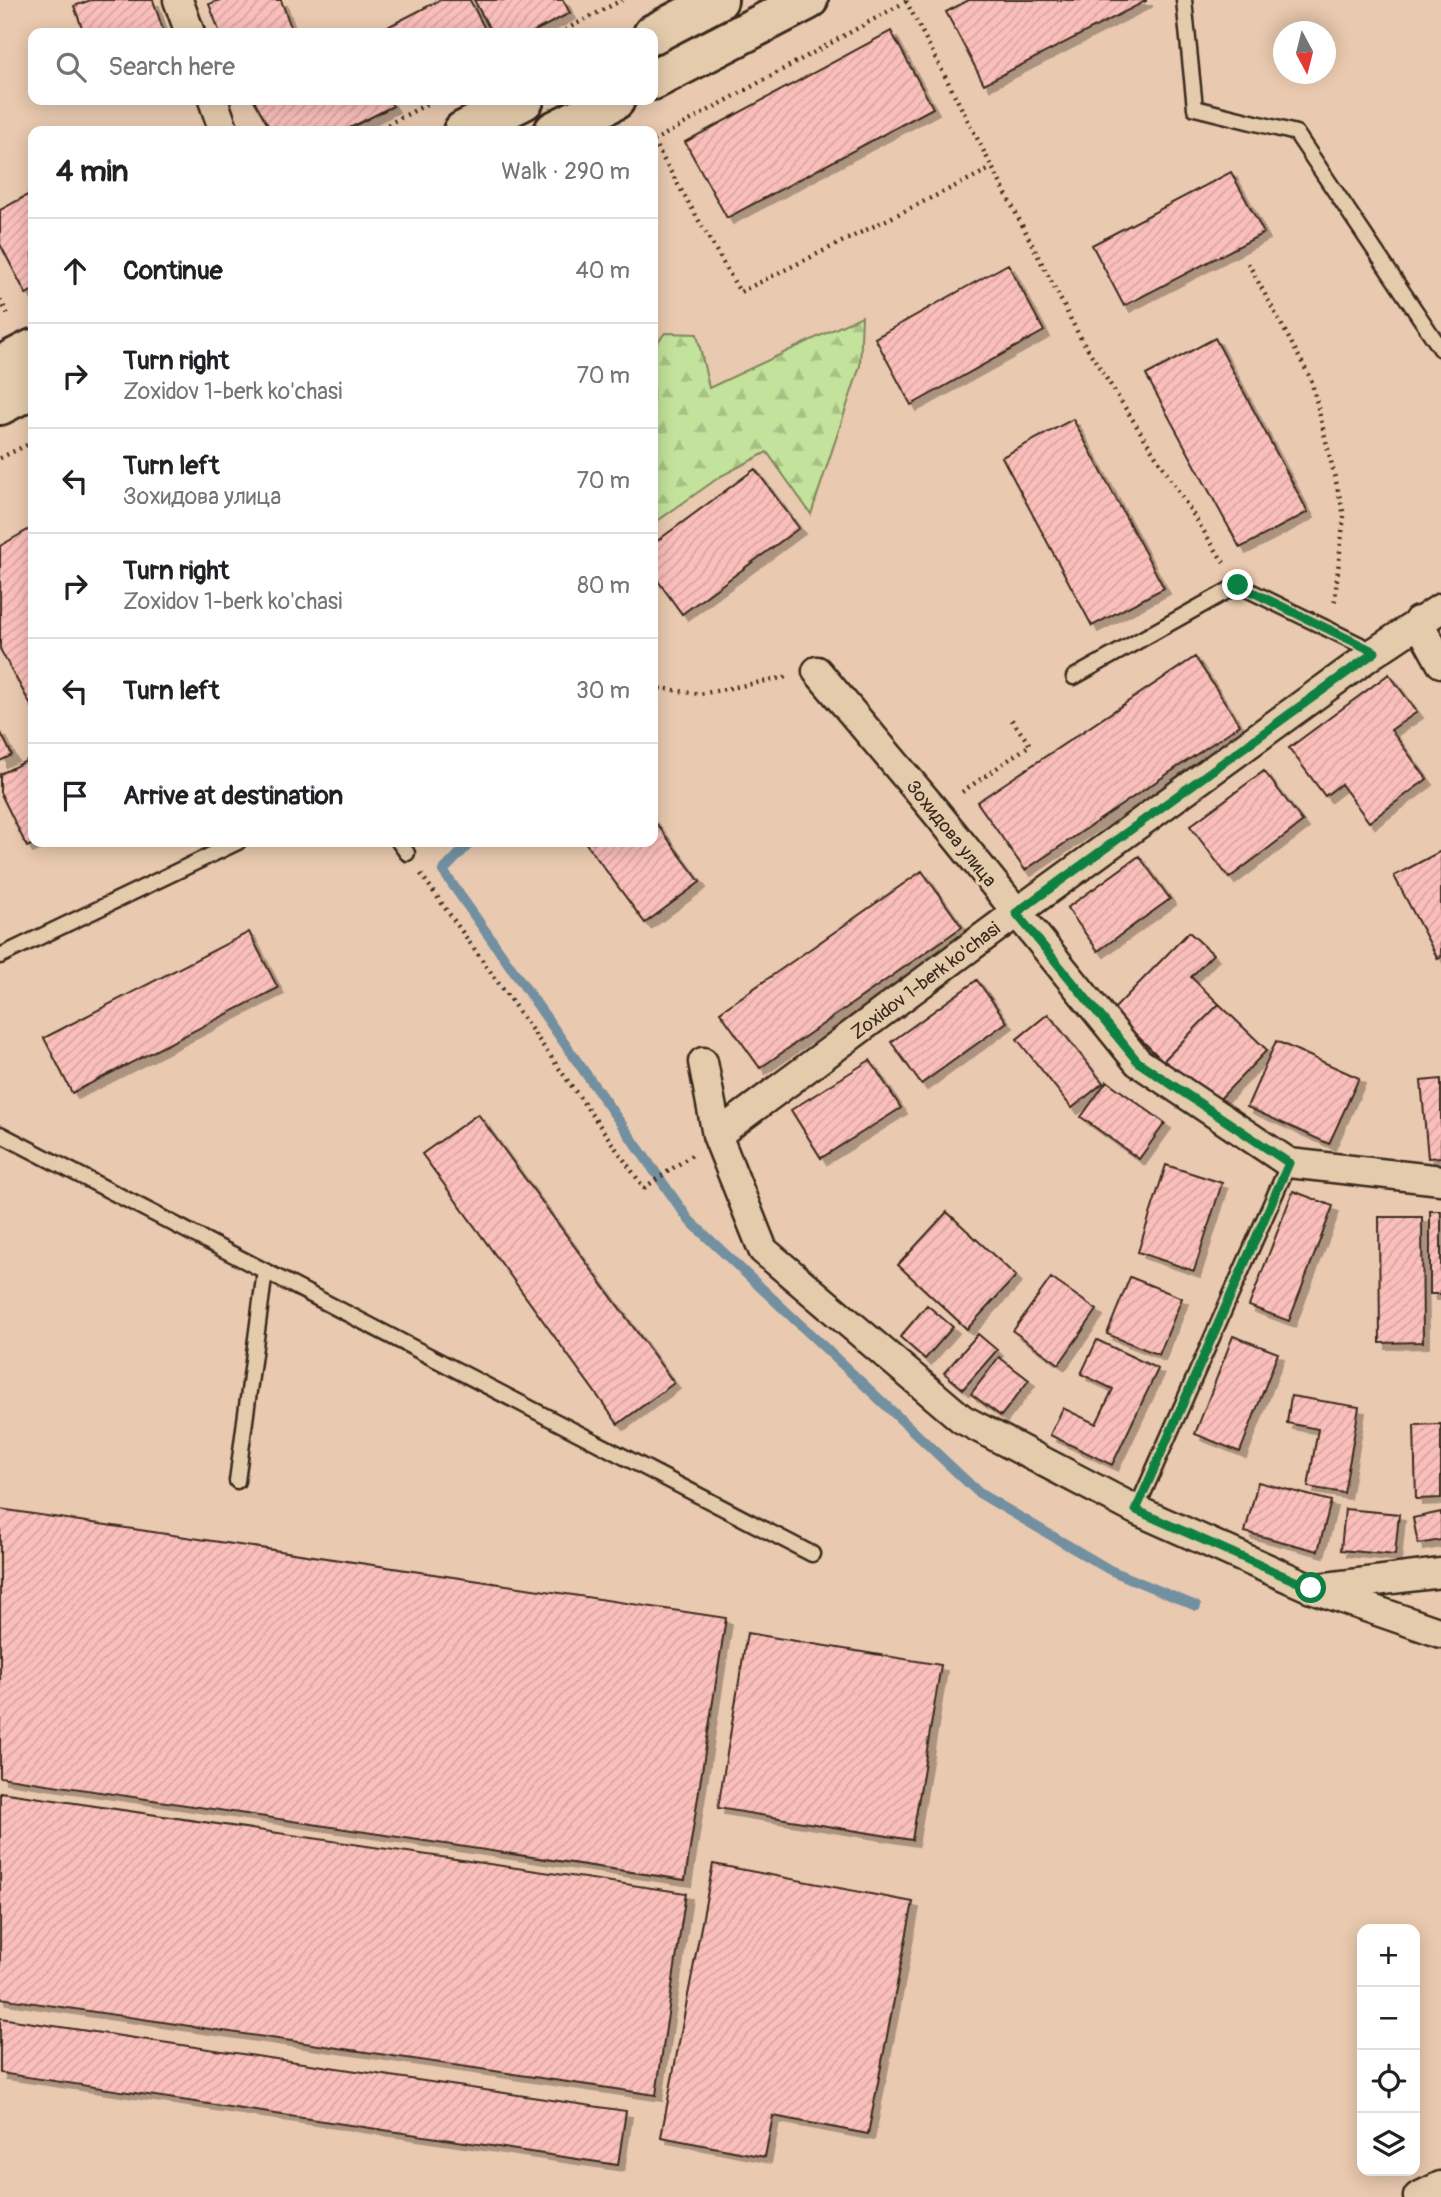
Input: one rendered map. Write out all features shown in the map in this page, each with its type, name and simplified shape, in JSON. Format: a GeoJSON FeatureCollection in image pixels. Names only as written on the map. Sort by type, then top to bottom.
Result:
{"type":"FeatureCollection","features":[{"type":"Feature","properties":{"kind":"main road"},"geometry":{"type":"LineString","coordinates":[[658,31],[718,0]]}},
{"type":"Feature","properties":{"kind":"main road"},"geometry":{"type":"LineString","coordinates":[[658,77],[808,0]]}},
{"type":"Feature","properties":{"kind":"main road"},"geometry":{"type":"LineString","coordinates":[[473,126],[514,105]]}},
{"type":"Feature","properties":{"kind":"main road"},"geometry":{"type":"LineString","coordinates":[[564,126],[605,105]]}},
{"type":"Feature","properties":{"kind":"main road"},"geometry":{"type":"LineString","coordinates":[[0,366],[28,352]]}},
{"type":"Feature","properties":{"kind":"main road"},"geometry":{"type":"LineString","coordinates":[[0,405],[28,391]]}},
{"type":"Feature","properties":{"kind":"street"},"geometry":{"type":"LineString","coordinates":[[178,0],[188,28]]}},
{"type":"Feature","properties":{"kind":"street"},"geometry":{"type":"LineString","coordinates":[[215,105],[221,126]]}},
{"type":"Feature","properties":{"kind":"street"},"geometry":{"type":"LineString","coordinates":[[1430,614],[1441,663]]}},
{"type":"Feature","properties":{"kind":"street","name":"Zoxidov 1-berk ko'chasi"},"geometry":{"type":"LineString","coordinates":[[717,1135],[1016,913],[1430,614]]}},
{"type":"Feature","properties":{"kind":"street","name":"Зохидова улица"},"geometry":{"type":"LineString","coordinates":[[817,671],[935,811],[1138,1062],[1289,1163],[1441,1180]]}},
{"type":"Feature","properties":{"kind":"street"},"geometry":{"type":"LineString","coordinates":[[703,1062],[717,1135],[763,1250],[962,1419],[1136,1510],[1311,1588],[1441,1633]]}},
{"type":"Feature","properties":{"kind":"street"},"geometry":{"type":"LineString","coordinates":[[1311,1588],[1441,1573]]}},
{"type":"Feature","properties":{"kind":"street"},"geometry":{"type":"LineString","coordinates":[[1418,2197],[1441,2186]]}},
{"type":"Feature","properties":{"kind":"lane"},"geometry":{"type":"LineString","coordinates":[[1184,0],[1195,108],[1296,133],[1441,349]]}},
{"type":"Feature","properties":{"kind":"lane"},"geometry":{"type":"LineString","coordinates":[[1073,677],[1238,585],[1375,652]]}},
{"type":"Feature","properties":{"kind":"lane"},"geometry":{"type":"LineString","coordinates":[[0,956],[228,847]]}},
{"type":"Feature","properties":{"kind":"lane"},"geometry":{"type":"LineString","coordinates":[[0,1134],[812,1554]]}},
{"type":"Feature","properties":{"kind":"lane"},"geometry":{"type":"LineString","coordinates":[[1136,1510],[1289,1163]]}},
{"type":"Feature","properties":{"kind":"lane"},"geometry":{"type":"LineString","coordinates":[[237,1481],[265,1271]]}},
{"type":"Feature","properties":{"kind":"path"},"geometry":{"type":"LineString","coordinates":[[569,28],[622,0]]}},
{"type":"Feature","properties":{"kind":"path"},"geometry":{"type":"LineString","coordinates":[[658,138],[908,1],[1080,337],[1238,585]]}},
{"type":"Feature","properties":{"kind":"path"},"geometry":{"type":"LineString","coordinates":[[385,126],[425,105]]}},
{"type":"Feature","properties":{"kind":"path"},"geometry":{"type":"LineString","coordinates":[[658,150],[740,292],[992,168]]}},
{"type":"Feature","properties":{"kind":"path"},"geometry":{"type":"LineString","coordinates":[[1248,263],[1311,379],[1343,515],[1332,631]]}},
{"type":"Feature","properties":{"kind":"path"},"geometry":{"type":"LineString","coordinates":[[0,300],[10,318]]}},
{"type":"Feature","properties":{"kind":"path"},"geometry":{"type":"LineString","coordinates":[[0,458],[28,444]]}},
{"type":"Feature","properties":{"kind":"path"},"geometry":{"type":"LineString","coordinates":[[658,688],[700,694],[817,671]]}},
{"type":"Feature","properties":{"kind":"path"},"geometry":{"type":"LineString","coordinates":[[935,811],[1030,745],[1009,716]]}},
{"type":"Feature","properties":{"kind":"path"},"geometry":{"type":"LineString","coordinates":[[403,847],[645,1188],[676,1167]]}},
{"type":"Feature","properties":{"kind":"green space"},"geometry":{"type":"Polygon","coordinates":[[[862,316],[860,366],[811,514],[767,452],[721,476],[658,520],[658,342],[665,333],[697,334],[709,388],[862,316]]]}},
{"type":"Feature","properties":{"kind":"building"},"geometry":{"type":"Polygon","coordinates":[[[91,0],[153,0],[162,28],[82,28],[74,6],[91,0]]]}},
{"type":"Feature","properties":{"kind":"building"},"geometry":{"type":"Polygon","coordinates":[[[220,0],[281,0],[291,28],[218,28],[209,4],[220,0]]]}},
{"type":"Feature","properties":{"kind":"building"},"geometry":{"type":"Polygon","coordinates":[[[440,0],[470,0],[484,28],[386,28],[440,0]]]}},
{"type":"Feature","properties":{"kind":"building"},"geometry":{"type":"Polygon","coordinates":[[[474,0],[563,0],[570,13],[541,28],[489,28],[474,0]]]}},
{"type":"Feature","properties":{"kind":"building"},"geometry":{"type":"Polygon","coordinates":[[[969,0],[1146,1],[984,84],[946,12],[969,0]]]}},
{"type":"Feature","properties":{"kind":"building"},"geometry":{"type":"Polygon","coordinates":[[[891,31],[933,108],[727,218],[685,142],[891,31]]]}},
{"type":"Feature","properties":{"kind":"building"},"geometry":{"type":"Polygon","coordinates":[[[257,105],[393,106],[354,126],[268,126],[257,105]]]}},
{"type":"Feature","properties":{"kind":"building"},"geometry":{"type":"Polygon","coordinates":[[[1231,172],[1264,233],[1124,306],[1092,245],[1231,172]]]}},
{"type":"Feature","properties":{"kind":"building"},"geometry":{"type":"Polygon","coordinates":[[[28,195],[26,294],[0,244],[0,210],[28,195]]]}},
{"type":"Feature","properties":{"kind":"building"},"geometry":{"type":"Polygon","coordinates":[[[1008,264],[1044,331],[911,405],[875,338],[1008,264]]]}},
{"type":"Feature","properties":{"kind":"building"},"geometry":{"type":"Polygon","coordinates":[[[1215,338],[1308,512],[1240,548],[1146,375],[1215,338]]]}},
{"type":"Feature","properties":{"kind":"building"},"geometry":{"type":"Polygon","coordinates":[[[1073,419],[1164,588],[1092,626],[1002,457],[1073,419]]]}},
{"type":"Feature","properties":{"kind":"building"},"geometry":{"type":"Polygon","coordinates":[[[755,469],[799,528],[682,614],[658,581],[658,540],[755,469]]]}},
{"type":"Feature","properties":{"kind":"building"},"geometry":{"type":"Polygon","coordinates":[[[28,530],[28,700],[0,649],[0,546],[28,530]]]}},
{"type":"Feature","properties":{"kind":"building"},"geometry":{"type":"Polygon","coordinates":[[[1195,657],[1240,725],[1025,870],[977,802],[1195,657]]]}},
{"type":"Feature","properties":{"kind":"building"},"geometry":{"type":"Polygon","coordinates":[[[1389,674],[1417,712],[1391,730],[1427,779],[1369,822],[1341,784],[1325,796],[1289,748],[1389,674]]]}},
{"type":"Feature","properties":{"kind":"building"},"geometry":{"type":"Polygon","coordinates":[[[0,731],[12,755],[0,761],[0,731]]]}},
{"type":"Feature","properties":{"kind":"building"},"geometry":{"type":"Polygon","coordinates":[[[28,760],[27,847],[0,792],[0,774],[28,760]]]}},
{"type":"Feature","properties":{"kind":"building"},"geometry":{"type":"Polygon","coordinates":[[[1264,771],[1303,822],[1229,878],[1190,826],[1264,771]]]}},
{"type":"Feature","properties":{"kind":"building"},"geometry":{"type":"Polygon","coordinates":[[[658,826],[700,882],[645,923],[589,847],[658,847],[658,826]]]}},
{"type":"Feature","properties":{"kind":"building"},"geometry":{"type":"Polygon","coordinates":[[[1441,851],[1441,957],[1438,959],[1394,876],[1441,851]]]}},
{"type":"Feature","properties":{"kind":"building"},"geometry":{"type":"Polygon","coordinates":[[[1139,856],[1170,899],[1098,951],[1067,908],[1139,856]]]}},
{"type":"Feature","properties":{"kind":"building"},"geometry":{"type":"Polygon","coordinates":[[[922,871],[962,927],[760,1068],[720,1012],[922,871]]]}},
{"type":"Feature","properties":{"kind":"building"},"geometry":{"type":"Polygon","coordinates":[[[249,932],[278,988],[72,1093],[44,1038],[249,932]]]}},
{"type":"Feature","properties":{"kind":"building"},"geometry":{"type":"Polygon","coordinates":[[[1189,932],[1213,954],[1191,977],[1219,1004],[1163,1061],[1112,1011],[1189,932]]]}},
{"type":"Feature","properties":{"kind":"building"},"geometry":{"type":"Polygon","coordinates":[[[977,980],[1007,1022],[921,1084],[891,1042],[977,980]]]}},
{"type":"Feature","properties":{"kind":"building"},"geometry":{"type":"Polygon","coordinates":[[[1219,1004],[1267,1050],[1211,1108],[1163,1061],[1219,1004]]]}},
{"type":"Feature","properties":{"kind":"building"},"geometry":{"type":"Polygon","coordinates":[[[1048,1014],[1103,1083],[1072,1108],[1017,1039],[1048,1014]]]}},
{"type":"Feature","properties":{"kind":"building"},"geometry":{"type":"Polygon","coordinates":[[[1276,1041],[1359,1078],[1329,1144],[1247,1107],[1276,1041]]]}},
{"type":"Feature","properties":{"kind":"building"},"geometry":{"type":"Polygon","coordinates":[[[870,1060],[901,1108],[821,1158],[791,1110],[870,1060]]]}},
{"type":"Feature","properties":{"kind":"building"},"geometry":{"type":"Polygon","coordinates":[[[1441,1079],[1441,1157],[1428,1158],[1421,1081],[1441,1079]]]}},
{"type":"Feature","properties":{"kind":"building"},"geometry":{"type":"Polygon","coordinates":[[[1107,1081],[1165,1123],[1139,1159],[1081,1117],[1107,1081]]]}},
{"type":"Feature","properties":{"kind":"building"},"geometry":{"type":"Polygon","coordinates":[[[478,1114],[674,1383],[618,1424],[422,1154],[478,1114]]]}},
{"type":"Feature","properties":{"kind":"building"},"geometry":{"type":"Polygon","coordinates":[[[1166,1165],[1222,1183],[1194,1271],[1138,1252],[1166,1165]]]}},
{"type":"Feature","properties":{"kind":"building"},"geometry":{"type":"Polygon","coordinates":[[[1293,1191],[1333,1206],[1289,1321],[1249,1306],[1293,1191]]]}},
{"type":"Feature","properties":{"kind":"building"},"geometry":{"type":"Polygon","coordinates":[[[1430,1211],[1441,1211],[1441,1294],[1430,1294],[1430,1211]]]}},
{"type":"Feature","properties":{"kind":"building"},"geometry":{"type":"Polygon","coordinates":[[[947,1212],[1016,1276],[967,1329],[898,1265],[947,1212]]]}},
{"type":"Feature","properties":{"kind":"building"},"geometry":{"type":"Polygon","coordinates":[[[1379,1217],[1422,1217],[1423,1342],[1380,1343],[1379,1217]]]}},
{"type":"Feature","properties":{"kind":"building"},"geometry":{"type":"Polygon","coordinates":[[[1130,1277],[1182,1298],[1159,1355],[1107,1334],[1130,1277]]]}},
{"type":"Feature","properties":{"kind":"building"},"geometry":{"type":"Polygon","coordinates":[[[1051,1278],[1097,1310],[1059,1364],[1013,1331],[1051,1278]]]}},
{"type":"Feature","properties":{"kind":"building"},"geometry":{"type":"Polygon","coordinates":[[[927,1305],[953,1327],[925,1359],[900,1337],[927,1305]]]}},
{"type":"Feature","properties":{"kind":"building"},"geometry":{"type":"Polygon","coordinates":[[[978,1334],[997,1350],[963,1389],[944,1373],[978,1334]]]}},
{"type":"Feature","properties":{"kind":"building"},"geometry":{"type":"Polygon","coordinates":[[[1233,1336],[1278,1353],[1240,1452],[1195,1434],[1233,1336]]]}},
{"type":"Feature","properties":{"kind":"building"},"geometry":{"type":"Polygon","coordinates":[[[1097,1340],[1158,1369],[1112,1465],[1050,1435],[1063,1408],[1096,1424],[1113,1389],[1081,1374],[1097,1340]]]}},
{"type":"Feature","properties":{"kind":"building"},"geometry":{"type":"Polygon","coordinates":[[[999,1357],[1029,1380],[1001,1416],[971,1394],[999,1357]]]}},
{"type":"Feature","properties":{"kind":"building"},"geometry":{"type":"Polygon","coordinates":[[[1291,1396],[1359,1407],[1344,1493],[1308,1487],[1318,1429],[1287,1423],[1291,1396]]]}},
{"type":"Feature","properties":{"kind":"building"},"geometry":{"type":"Polygon","coordinates":[[[1441,1424],[1441,1498],[1416,1499],[1414,1425],[1441,1424]]]}},
{"type":"Feature","properties":{"kind":"building"},"geometry":{"type":"Polygon","coordinates":[[[1258,1482],[1331,1501],[1318,1551],[1245,1532],[1258,1482]]]}},
{"type":"Feature","properties":{"kind":"building"},"geometry":{"type":"Polygon","coordinates":[[[0,1509],[726,1618],[685,1880],[0,1777],[0,1509]]]}},
{"type":"Feature","properties":{"kind":"building"},"geometry":{"type":"Polygon","coordinates":[[[1345,1509],[1399,1514],[1395,1555],[1341,1550],[1345,1509]]]}},
{"type":"Feature","properties":{"kind":"building"},"geometry":{"type":"Polygon","coordinates":[[[1441,1512],[1441,1540],[1418,1544],[1413,1518],[1441,1512]]]}},
{"type":"Feature","properties":{"kind":"building"},"geometry":{"type":"Polygon","coordinates":[[[747,1633],[941,1665],[912,1840],[718,1808],[747,1633]]]}},
{"type":"Feature","properties":{"kind":"building"},"geometry":{"type":"Polygon","coordinates":[[[0,1792],[686,1893],[656,2095],[0,1998],[0,1792]]]}},
{"type":"Feature","properties":{"kind":"building"},"geometry":{"type":"Polygon","coordinates":[[[713,1864],[913,1902],[868,2134],[773,2116],[765,2157],[661,2137],[713,1864]]]}},
{"type":"Feature","properties":{"kind":"building"},"geometry":{"type":"Polygon","coordinates":[[[0,2018],[626,2111],[618,2165],[0,2073],[0,2018]]]}},
{"type":"Feature","properties":{"kind":"waterway"},"geometry":{"type":"LineString","coordinates":[[466,847],[443,871],[689,1220],[979,1493],[1110,1570],[1196,1606]]}},
{"type":"Feature","properties":{"kind":"route"},"geometry":{"type":"LineString","coordinates":[[1238,585],[1375,652],[1016,913],[1138,1062],[1289,1163],[1136,1510],[1311,1588]]}}]}
